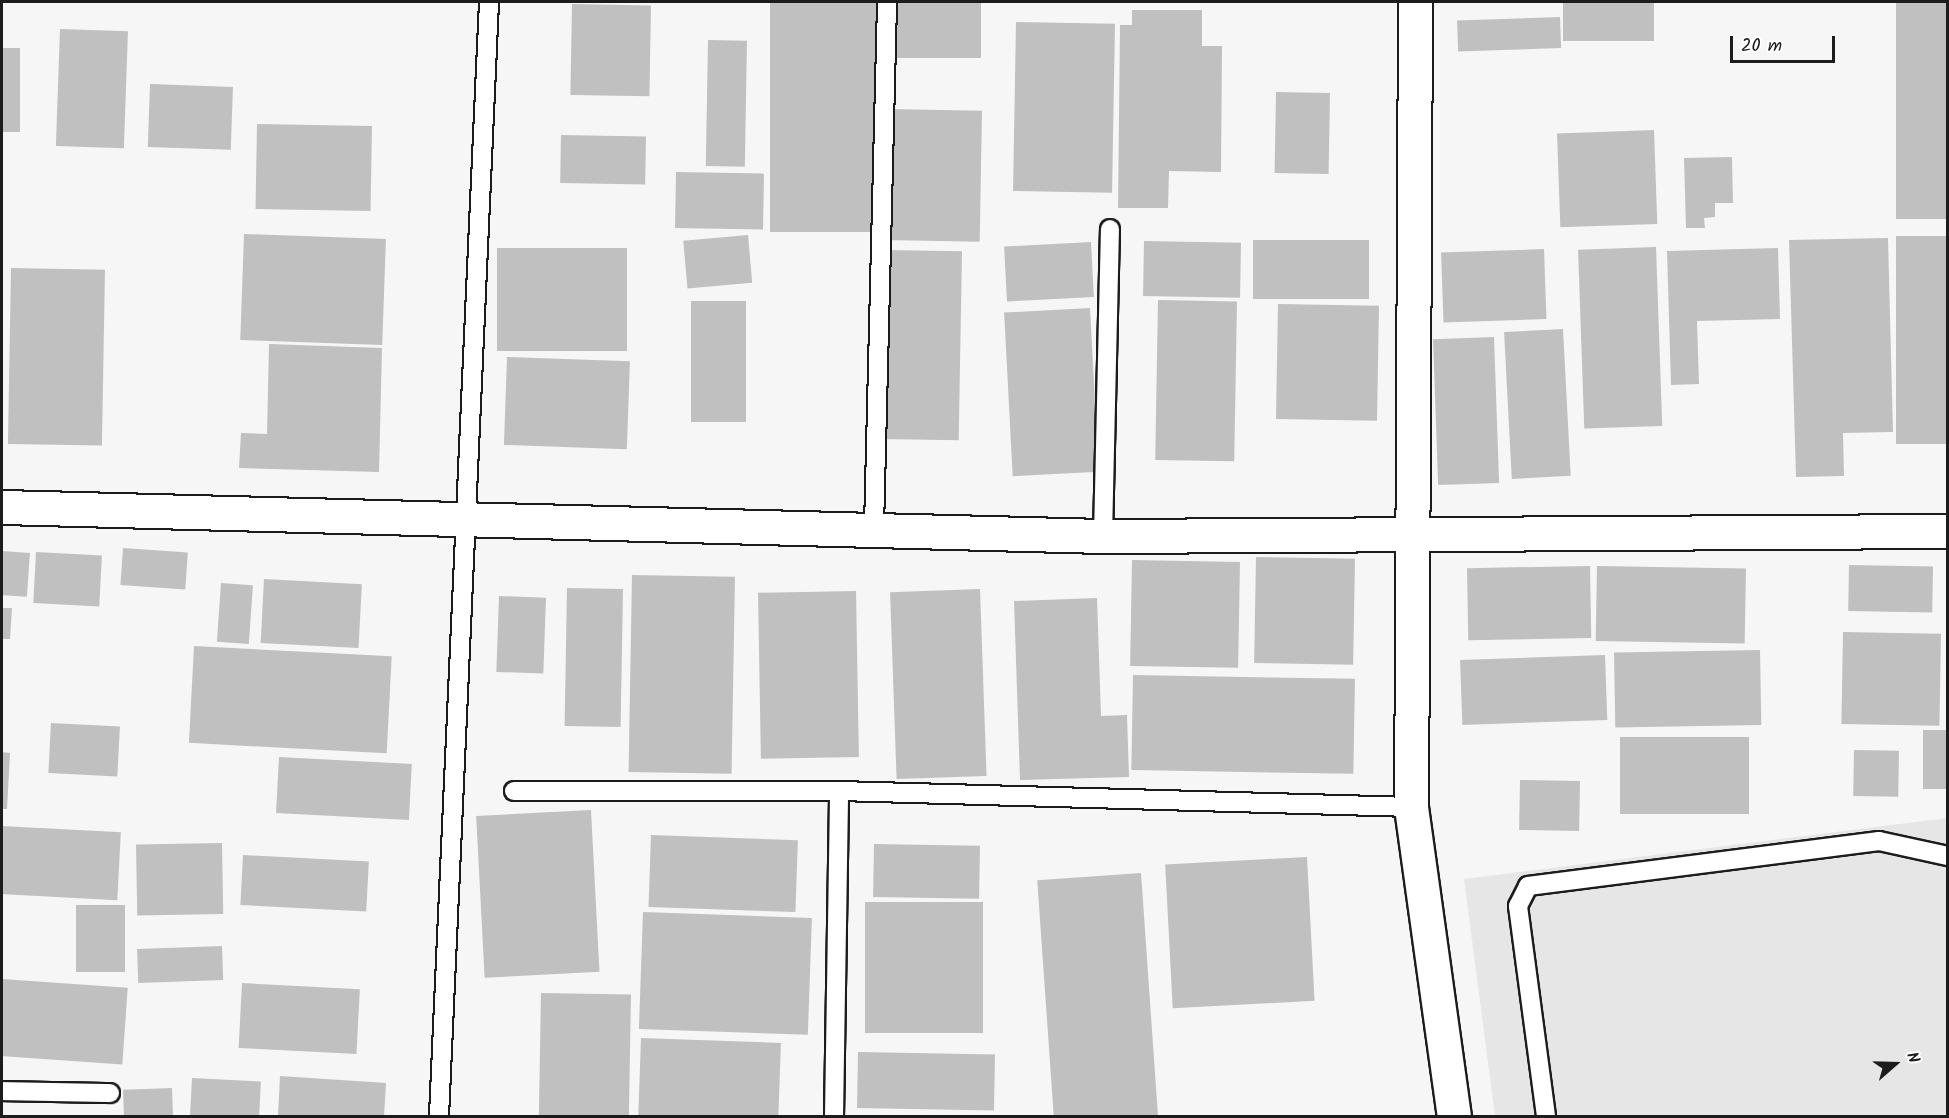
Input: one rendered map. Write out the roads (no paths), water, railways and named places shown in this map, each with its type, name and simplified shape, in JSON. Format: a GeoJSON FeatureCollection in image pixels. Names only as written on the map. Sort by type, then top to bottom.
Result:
{"type":"FeatureCollection","features":[{"type":"Feature","properties":{"kind":"street"},"geometry":{"type":"LineString","coordinates":[[1415,2],[1409,535],[1411,807],[1454,1116]]}},
{"type":"Feature","properties":{"kind":"street"},"geometry":{"type":"LineString","coordinates":[[2,507],[874,528],[1103,536],[1947,531]]}},
{"type":"Feature","properties":{"kind":"lane"},"geometry":{"type":"LineString","coordinates":[[439,1116],[464,518],[489,2]]}},
{"type":"Feature","properties":{"kind":"lane"},"geometry":{"type":"LineString","coordinates":[[874,528],[887,2]]}},
{"type":"Feature","properties":{"kind":"lane"},"geometry":{"type":"LineString","coordinates":[[1103,536],[1110,229]]}},
{"type":"Feature","properties":{"kind":"lane"},"geometry":{"type":"LineString","coordinates":[[514,791],[839,791],[1411,807]]}},
{"type":"Feature","properties":{"kind":"lane"},"geometry":{"type":"LineString","coordinates":[[834,1116],[839,791]]}},
{"type":"Feature","properties":{"kind":"lane"},"geometry":{"type":"LineString","coordinates":[[1546,1116],[1518,906],[1528,886],[1879,841],[1947,856]]}},
{"type":"Feature","properties":{"kind":"lane"},"geometry":{"type":"LineString","coordinates":[[2,1091],[110,1093]]}}]}
